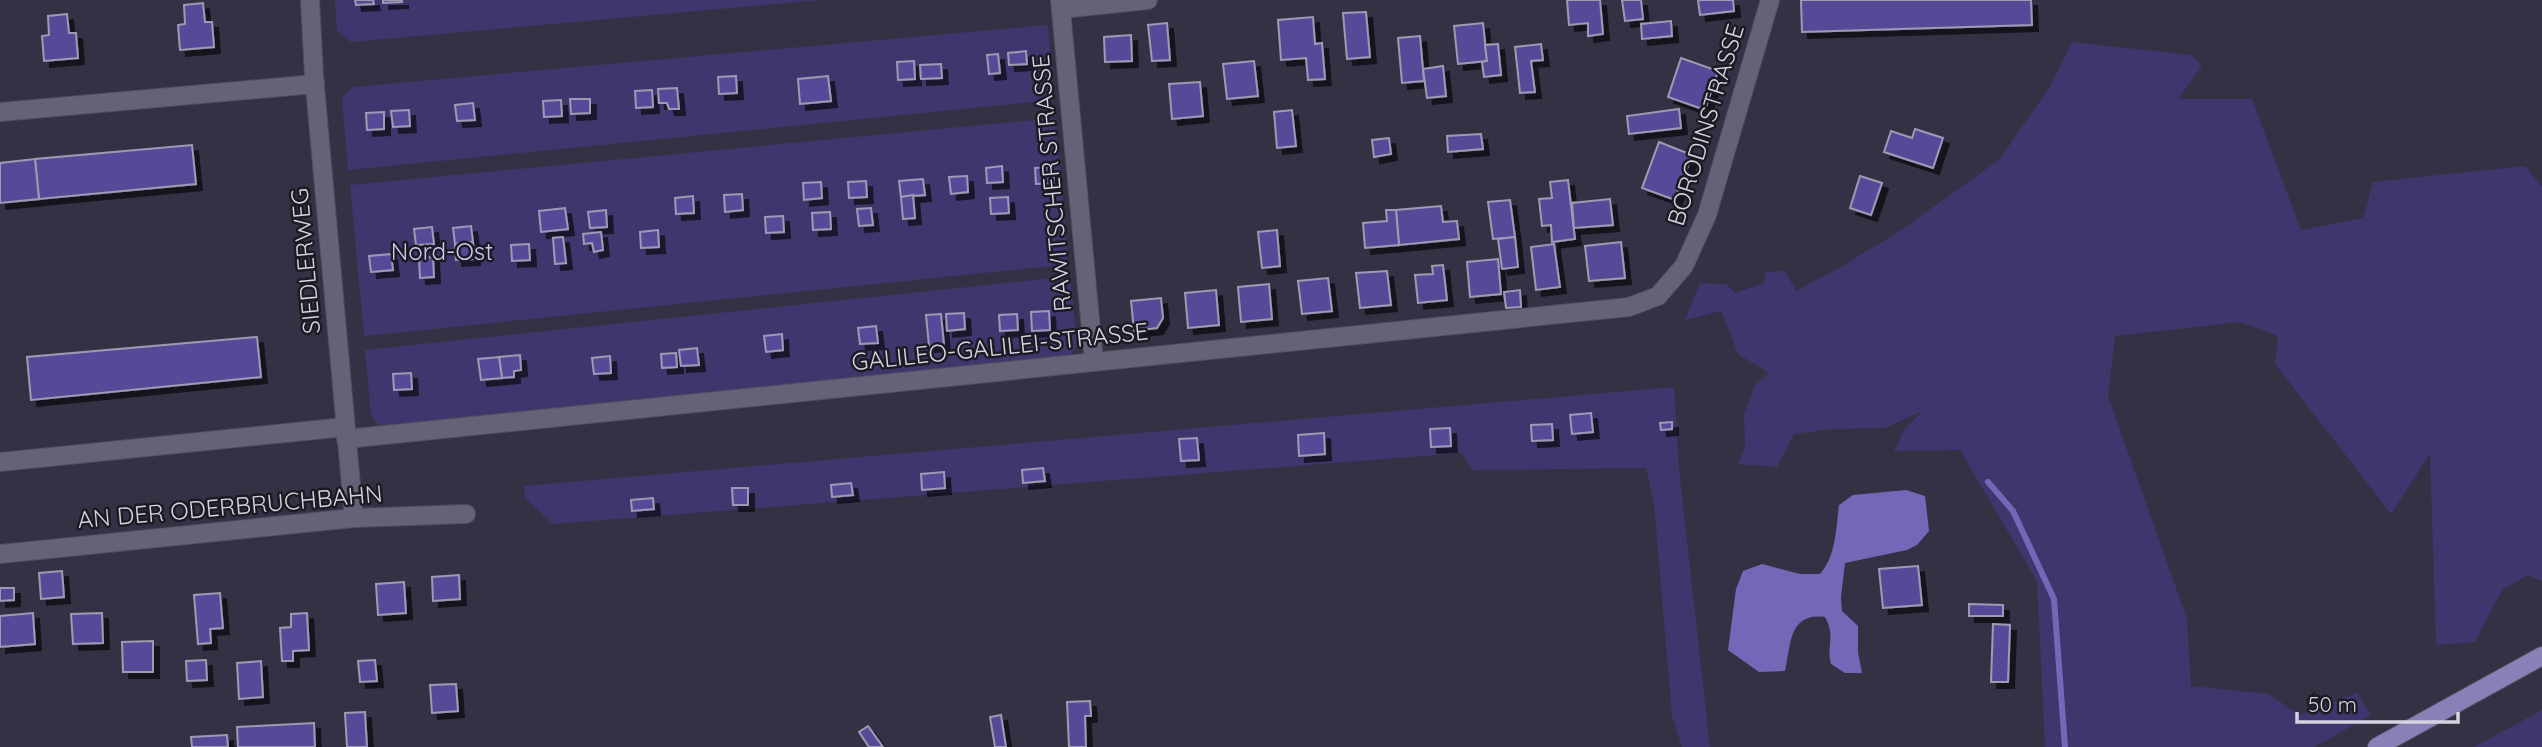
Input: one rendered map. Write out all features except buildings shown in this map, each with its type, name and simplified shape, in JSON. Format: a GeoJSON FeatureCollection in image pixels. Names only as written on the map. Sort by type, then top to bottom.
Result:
{"type":"FeatureCollection","features":[{"type":"Feature","properties":{"kind":"main road"},"geometry":{"type":"LineString","coordinates":[[2377,747],[2542,656]]}},
{"type":"Feature","properties":{"kind":"street","name":"SIEDLERWEG"},"geometry":{"type":"LineString","coordinates":[[310,0],[315,84],[354,518]]}},
{"type":"Feature","properties":{"kind":"street"},"geometry":{"type":"LineString","coordinates":[[1060,4],[1148,0]]}},
{"type":"Feature","properties":{"kind":"street","name":"BORODINSTRASSE"},"geometry":{"type":"LineString","coordinates":[[1658,296],[1684,265],[1707,215],[1770,0]]}},
{"type":"Feature","properties":{"kind":"street","name":"RAWITSCHER STRASSE"},"geometry":{"type":"LineString","coordinates":[[1060,4],[1094,362]]}},
{"type":"Feature","properties":{"kind":"street"},"geometry":{"type":"LineString","coordinates":[[0,112],[315,84]]}},
{"type":"Feature","properties":{"kind":"street","name":"GALILEO-GALILEI-STRASSE"},"geometry":{"type":"LineString","coordinates":[[0,462],[345,433],[1094,362],[1629,307],[1658,296]]}},
{"type":"Feature","properties":{"kind":"street","name":"AN DER ODERBRUCHBAHN"},"geometry":{"type":"LineString","coordinates":[[0,554],[354,518],[466,514]]}},
{"type":"Feature","properties":{"kind":"green space"},"geometry":{"type":"Polygon","coordinates":[[[335,0],[820,0],[351,42],[337,31],[335,0]]]}},
{"type":"Feature","properties":{"kind":"green space","name":"Nord-Ost"},"geometry":{"type":"Polygon","coordinates":[[[1048,25],[1054,100],[348,170],[342,99],[352,87],[1048,25]]]}},
{"type":"Feature","properties":{"kind":"green space"},"geometry":{"type":"Polygon","coordinates":[[[2072,42],[2191,55],[2202,66],[2178,99],[2252,99],[2301,230],[2363,218],[2373,182],[2525,166],[2542,187],[2542,581],[2527,575],[2502,590],[2475,642],[2436,645],[2430,454],[2391,514],[2275,364],[2278,336],[2240,322],[2115,336],[2108,396],[2187,619],[2191,686],[2269,694],[2299,715],[2357,693],[2371,715],[2314,747],[2045,747],[2037,581],[1960,450],[1894,451],[1905,428],[1923,411],[1885,428],[1832,429],[1794,434],[1777,467],[1738,464],[1745,448],[1744,414],[1755,385],[1769,373],[1738,354],[1721,311],[1685,320],[1700,283],[1726,284],[1735,293],[1764,283],[1766,272],[1785,271],[1796,291],[1898,232],[1999,160],[2049,88],[2072,42]]]}},
{"type":"Feature","properties":{"kind":"green space","name":"Nord-Ost"},"geometry":{"type":"Polygon","coordinates":[[[1055,118],[1068,256],[1063,265],[364,336],[350,185],[1055,118]]]}},
{"type":"Feature","properties":{"kind":"green space","name":"Nord-Ost"},"geometry":{"type":"Polygon","coordinates":[[[1064,277],[1071,286],[1077,345],[1070,356],[382,429],[371,416],[365,350],[1064,277]]]}},
{"type":"Feature","properties":{"kind":"green space"},"geometry":{"type":"Polygon","coordinates":[[[1674,387],[1679,470],[1710,747],[1682,747],[1672,716],[1654,503],[1646,468],[1472,470],[1462,453],[553,524],[525,498],[524,486],[1674,387]]]}},
{"type":"Feature","properties":{"kind":"green space"},"geometry":{"type":"Polygon","coordinates":[[[2542,710],[2542,747],[2474,747],[2542,710]]]}},
{"type":"Feature","properties":{"kind":"shaded area"},"geometry":{"type":"Polygon","coordinates":[[[1906,490],[1925,496],[1929,531],[1917,545],[1907,550],[1845,563],[1842,611],[1858,626],[1858,652],[1862,673],[1845,673],[1831,664],[1830,630],[1825,617],[1813,617],[1798,625],[1793,633],[1785,671],[1759,672],[1728,650],[1736,589],[1743,571],[1762,564],[1800,574],[1820,574],[1832,551],[1839,505],[1853,495],[1906,490]]]}},
{"type":"Feature","properties":{"kind":"waterway"},"geometry":{"type":"LineString","coordinates":[[1988,482],[2013,511],[2054,599],[2065,747]]}}]}
